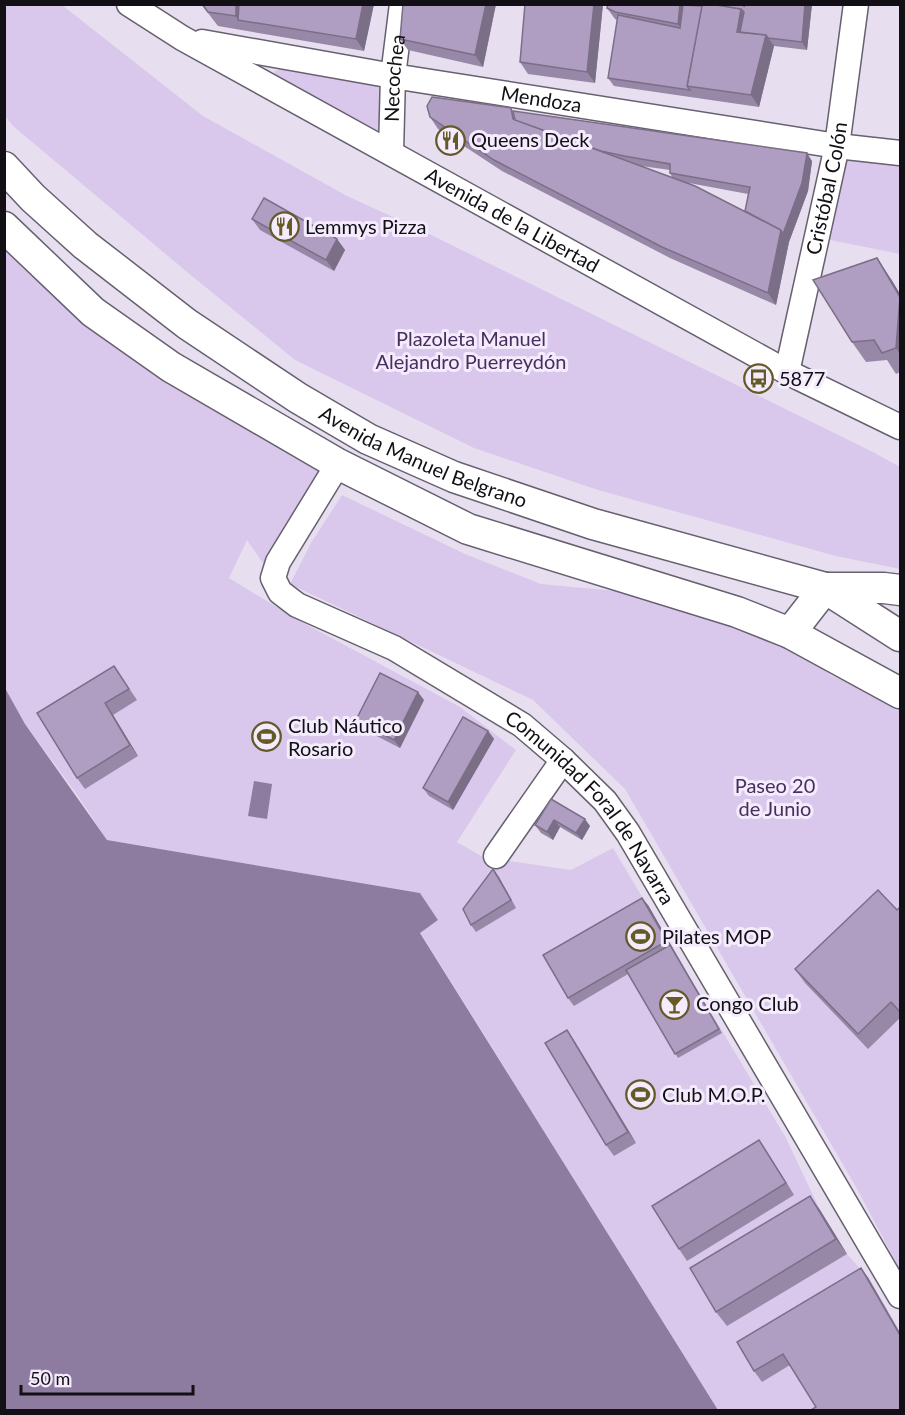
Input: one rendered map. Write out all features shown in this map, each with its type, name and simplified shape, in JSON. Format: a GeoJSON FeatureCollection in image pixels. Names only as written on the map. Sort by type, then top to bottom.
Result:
{"type":"FeatureCollection","features":[{"type":"Feature","properties":{"kind":"main road","name":"Avenida Manuel Belgrano"},"geometry":{"type":"LineString","coordinates":[[4,167],[33,198],[85,245],[187,324],[298,398],[368,439],[454,477],[593,524],[825,588],[900,636]]}},
{"type":"Feature","properties":{"kind":"main road","name":"Avenida Manuel Belgrano"},"geometry":{"type":"LineString","coordinates":[[4,227],[93,312],[171,367],[338,464],[468,529],[737,612],[790,633],[900,693]]}},
{"type":"Feature","properties":{"kind":"main road"},"geometry":{"type":"LineString","coordinates":[[790,633],[825,588],[900,590]]}},
{"type":"Feature","properties":{"kind":"street","name":"Avenida de la Libertad"},"geometry":{"type":"LineString","coordinates":[[129,4],[182,38],[787,372],[900,427]]}},
{"type":"Feature","properties":{"kind":"street","name":"Necochea"},"geometry":{"type":"LineString","coordinates":[[391,152],[393,76],[402,4]]}},
{"type":"Feature","properties":{"kind":"street","name":"Cristóbal Colón"},"geometry":{"type":"LineString","coordinates":[[787,372],[837,146],[856,4]]}},
{"type":"Feature","properties":{"kind":"street","name":"Mendoza"},"geometry":{"type":"LineString","coordinates":[[182,38],[393,76],[837,146],[900,153]]}},
{"type":"Feature","properties":{"kind":"street","name":"Comunidad Foral de Navarra"},"geometry":{"type":"LineString","coordinates":[[338,464],[278,562],[273,578],[280,592],[297,605],[394,648],[522,725],[563,760],[605,801],[628,833],[900,1296]]}},
{"type":"Feature","properties":{"kind":"street"},"geometry":{"type":"LineString","coordinates":[[496,856],[563,760]]}},
{"type":"Feature","properties":{"kind":"green space","name":"Plazoleta Manuel Alejandro Puerreydón"},"geometry":{"type":"Polygon","coordinates":[[[4,5],[62,5],[203,116],[347,196],[419,229],[900,467],[900,569],[836,556],[598,490],[474,448],[295,360],[13,126],[5,116],[4,5]]]}},
{"type":"Feature","properties":{"kind":"green space"},"geometry":{"type":"Polygon","coordinates":[[[280,69],[381,83],[381,130],[377,130],[278,78],[274,72],[280,69]]]}},
{"type":"Feature","properties":{"kind":"green space"},"geometry":{"type":"Polygon","coordinates":[[[847,158],[900,166],[900,254],[830,240],[847,158]]]}},
{"type":"Feature","properties":{"kind":"green space"},"geometry":{"type":"Polygon","coordinates":[[[4,227],[93,312],[338,464],[273,578],[247,540],[229,578],[298,620],[460,707],[516,750],[457,842],[483,857],[489,851],[502,860],[571,870],[613,848],[786,1138],[820,1210],[847,1254],[869,1279],[900,1331],[900,1375],[838,1410],[718,1410],[420,932],[438,920],[420,893],[107,840],[25,724],[5,688],[4,227]]]}},
{"type":"Feature","properties":{"kind":"green space","name":"Paseo 20 de Junio"},"geometry":{"type":"Polygon","coordinates":[[[342,495],[465,554],[541,584],[627,592],[699,607],[749,633],[806,653],[830,675],[900,708],[900,1270],[856,1187],[625,789],[533,700],[290,584],[311,543],[342,495]]]}},
{"type":"Feature","properties":{"kind":"shaded area"},"geometry":{"type":"Polygon","coordinates":[[[5,688],[25,724],[107,840],[420,893],[438,920],[420,933],[718,1410],[5,1410],[5,688]]]}},
{"type":"Feature","properties":{"kind":"shaded area"},"geometry":{"type":"Polygon","coordinates":[[[254,781],[272,784],[267,819],[248,816],[254,781]]]}},
{"type":"Feature","properties":{"kind":"building"},"geometry":{"type":"Polygon","coordinates":[[[202,4],[236,4],[236,16],[208,12],[202,4]]]}},
{"type":"Feature","properties":{"kind":"building"},"geometry":{"type":"Polygon","coordinates":[[[239,4],[363,4],[356,39],[238,20],[239,4]]]}},
{"type":"Feature","properties":{"kind":"building"},"geometry":{"type":"Polygon","coordinates":[[[403,4],[486,4],[475,55],[400,39],[403,4]]]}},
{"type":"Feature","properties":{"kind":"building"},"geometry":{"type":"Polygon","coordinates":[[[525,4],[594,4],[587,72],[520,62],[525,4]]]}},
{"type":"Feature","properties":{"kind":"building"},"geometry":{"type":"Polygon","coordinates":[[[608,4],[680,4],[678,24],[615,12],[607,8],[608,4]]]}},
{"type":"Feature","properties":{"kind":"building"},"geometry":{"type":"Polygon","coordinates":[[[702,4],[741,9],[737,32],[766,35],[751,95],[687,86],[702,4]]]}},
{"type":"Feature","properties":{"kind":"building"},"geometry":{"type":"Polygon","coordinates":[[[717,4],[744,4],[744,7],[745,4],[805,4],[802,42],[740,32],[744,12],[741,9],[717,4]]]}},
{"type":"Feature","properties":{"kind":"building"},"geometry":{"type":"Polygon","coordinates":[[[683,5],[702,6],[687,86],[690,90],[608,78],[618,15],[680,28],[683,5]]]}},
{"type":"Feature","properties":{"kind":"building"},"geometry":{"type":"Polygon","coordinates":[[[432,97],[511,108],[513,119],[695,186],[781,230],[768,293],[662,247],[494,160],[430,117],[427,106],[432,97]]]}},
{"type":"Feature","properties":{"kind":"building"},"geometry":{"type":"Polygon","coordinates":[[[513,111],[807,153],[802,183],[783,234],[781,230],[745,211],[750,187],[670,173],[670,164],[601,151],[515,120],[513,111]]]}},
{"type":"Feature","properties":{"kind":"building"},"geometry":{"type":"Polygon","coordinates":[[[264,198],[337,239],[326,260],[252,219],[264,198]]]}},
{"type":"Feature","properties":{"kind":"building"},"geometry":{"type":"Polygon","coordinates":[[[877,258],[900,297],[896,348],[882,353],[874,340],[852,342],[813,280],[877,258]]]}},
{"type":"Feature","properties":{"kind":"building"},"geometry":{"type":"Polygon","coordinates":[[[114,666],[129,689],[105,703],[130,745],[77,778],[37,713],[114,666]]]}},
{"type":"Feature","properties":{"kind":"building"},"geometry":{"type":"Polygon","coordinates":[[[380,673],[418,692],[394,740],[356,720],[380,673]]]}},
{"type":"Feature","properties":{"kind":"building"},"geometry":{"type":"Polygon","coordinates":[[[463,717],[488,731],[448,802],[423,788],[463,717]]]}},
{"type":"Feature","properties":{"kind":"building"},"geometry":{"type":"Polygon","coordinates":[[[551,799],[585,819],[576,833],[554,820],[547,832],[535,825],[551,799]]]}},
{"type":"Feature","properties":{"kind":"building"},"geometry":{"type":"Polygon","coordinates":[[[493,869],[511,900],[471,925],[463,909],[493,869]]]}},
{"type":"Feature","properties":{"kind":"building"},"geometry":{"type":"Polygon","coordinates":[[[878,890],[897,910],[900,907],[900,1012],[891,1002],[858,1034],[795,969],[878,890]]]}},
{"type":"Feature","properties":{"kind":"building"},"geometry":{"type":"Polygon","coordinates":[[[642,898],[667,941],[568,998],[543,955],[642,898]]]}},
{"type":"Feature","properties":{"kind":"building","name":"Congo Club"},"geometry":{"type":"Polygon","coordinates":[[[670,945],[719,1029],[675,1054],[626,970],[670,945]]]}},
{"type":"Feature","properties":{"kind":"building"},"geometry":{"type":"Polygon","coordinates":[[[567,1030],[628,1132],[606,1145],[545,1043],[567,1030]]]}},
{"type":"Feature","properties":{"kind":"building"},"geometry":{"type":"Polygon","coordinates":[[[759,1140],[786,1183],[679,1249],[652,1206],[759,1140]]]}},
{"type":"Feature","properties":{"kind":"building"},"geometry":{"type":"Polygon","coordinates":[[[810,1196],[836,1239],[716,1312],[690,1268],[810,1196]]]}},
{"type":"Feature","properties":{"kind":"building"},"geometry":{"type":"Polygon","coordinates":[[[861,1268],[900,1335],[900,1410],[811,1410],[816,1407],[783,1354],[754,1371],[737,1342],[861,1268]]]}},
{"type":"Feature","properties":{"kind":"place","name":"Queens Deck"},"geometry":{"type":"Point","coordinates":[450,140]}},
{"type":"Feature","properties":{"kind":"place","name":"Lemmys Pizza"},"geometry":{"type":"Point","coordinates":[284,227]}},
{"type":"Feature","properties":{"kind":"place","name":"5877"},"geometry":{"type":"Point","coordinates":[758,379]}},
{"type":"Feature","properties":{"kind":"place","name":"Club Náutico Rosario"},"geometry":{"type":"Point","coordinates":[267,737]}},
{"type":"Feature","properties":{"kind":"place","name":"Pilates MOP"},"geometry":{"type":"Point","coordinates":[641,937]}},
{"type":"Feature","properties":{"kind":"place","name":"Congo Club"},"geometry":{"type":"Point","coordinates":[675,1004]}},
{"type":"Feature","properties":{"kind":"place","name":"Club M.O.P."},"geometry":{"type":"Point","coordinates":[641,1095]}}]}
